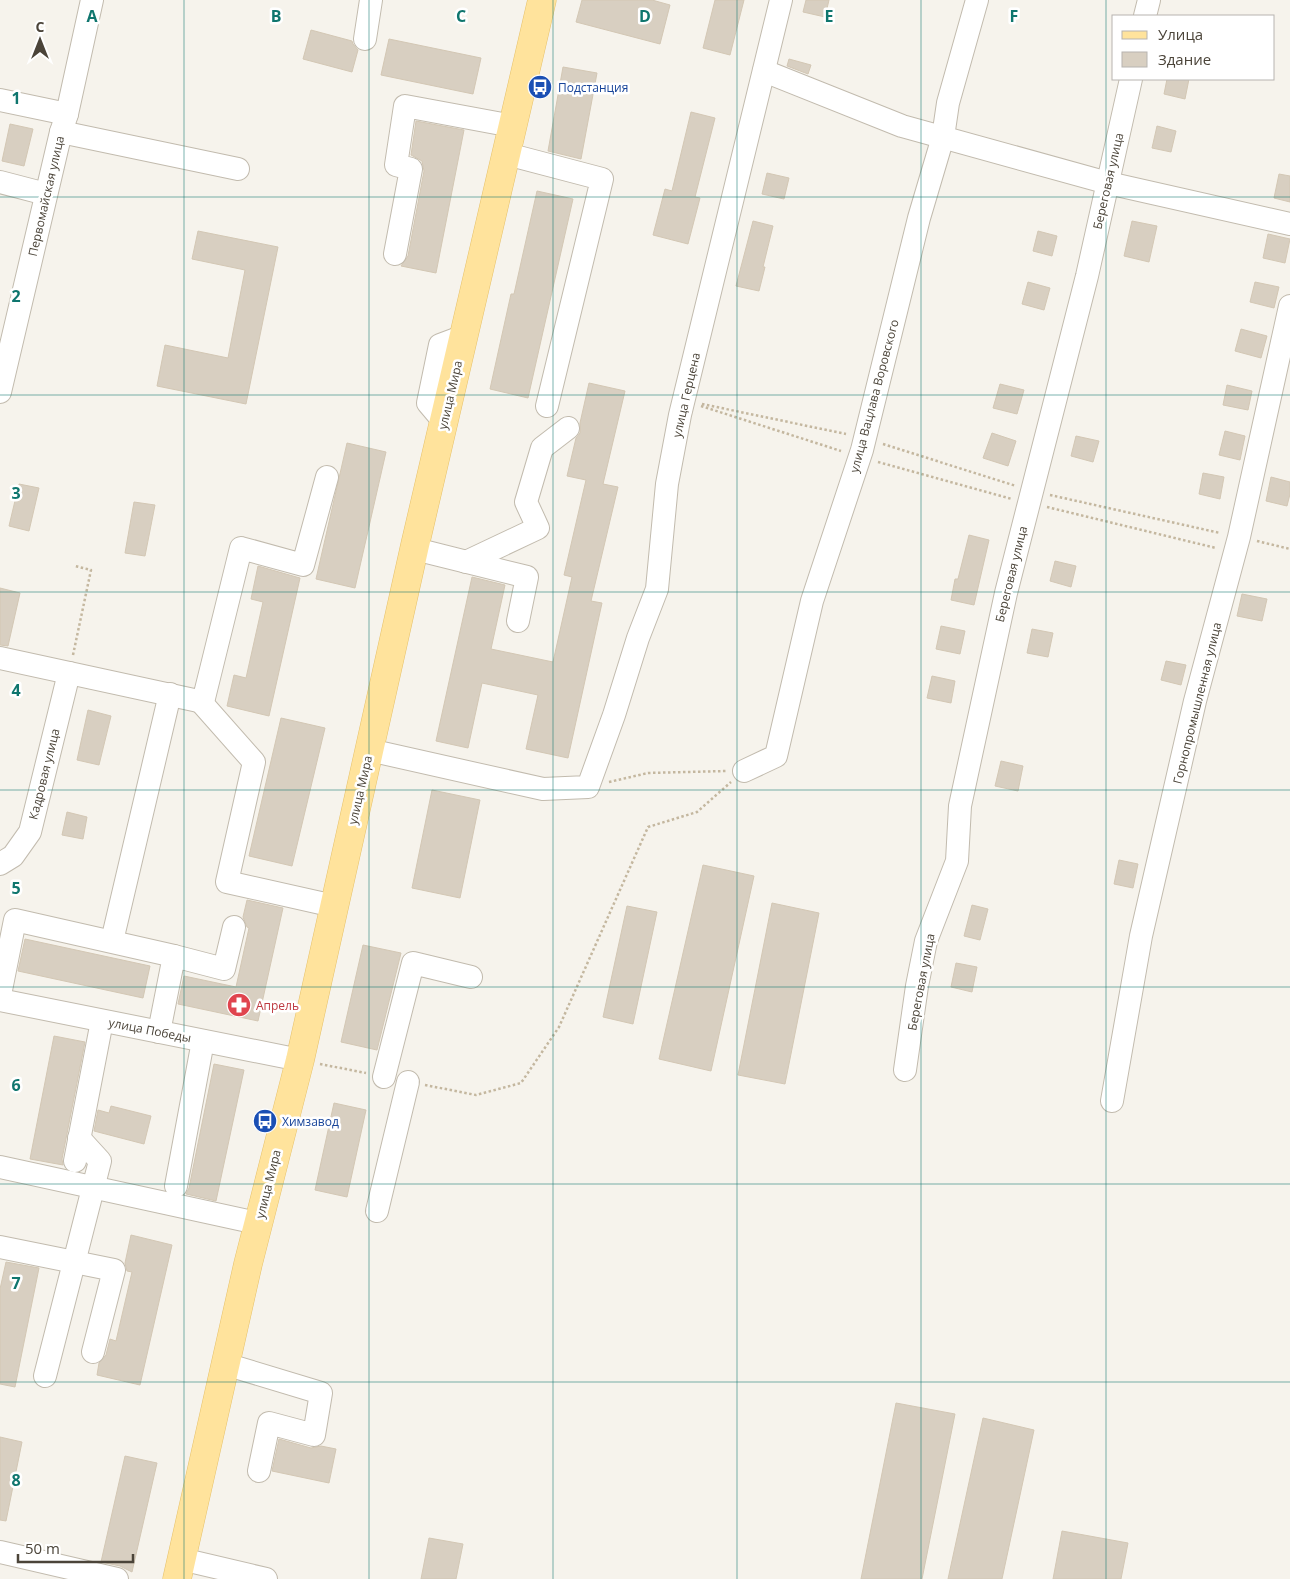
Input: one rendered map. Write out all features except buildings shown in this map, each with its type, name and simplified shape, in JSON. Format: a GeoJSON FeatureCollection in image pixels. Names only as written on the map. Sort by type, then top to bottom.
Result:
{"type":"FeatureCollection","features":[{"type":"Feature","properties":{"kind":"main road","name":"улица Мира"},"geometry":{"type":"LineString","coordinates":[[179,1569],[257,1223],[300,1060],[369,750],[542,0]]}},
{"type":"Feature","properties":{"kind":"street","name":"Первомайская улица"},"geometry":{"type":"LineString","coordinates":[[0,392],[92,0]]}},
{"type":"Feature","properties":{"kind":"street"},"geometry":{"type":"LineString","coordinates":[[365,39],[371,0]]}},
{"type":"Feature","properties":{"kind":"street","name":"улица Герцена"},"geometry":{"type":"LineString","coordinates":[[588,787],[614,715],[638,638],[657,589],[667,484],[683,400],[781,0]]}},
{"type":"Feature","properties":{"kind":"street","name":"улица Вацлава Воровского"},"geometry":{"type":"LineString","coordinates":[[744,771],[776,756],[812,601],[862,447],[919,218],[943,137],[948,102],[977,0]]}},
{"type":"Feature","properties":{"kind":"street"},"geometry":{"type":"LineString","coordinates":[[1145,15],[1149,0]]}},
{"type":"Feature","properties":{"kind":"street"},"geometry":{"type":"LineString","coordinates":[[764,71],[902,126],[1108,183],[1290,224]]}},
{"type":"Feature","properties":{"kind":"street","name":"Береговая улица"},"geometry":{"type":"LineString","coordinates":[[905,1070],[917,986],[926,941],[957,862],[960,806],[1006,593],[1087,276],[1131,80]]}},
{"type":"Feature","properties":{"kind":"street"},"geometry":{"type":"LineString","coordinates":[[0,100],[64,123],[238,168]]}},
{"type":"Feature","properties":{"kind":"street"},"geometry":{"type":"LineString","coordinates":[[396,254],[411,169],[396,165],[405,106],[513,126]]}},
{"type":"Feature","properties":{"kind":"street"},"geometry":{"type":"LineString","coordinates":[[507,154],[602,178],[546,406]]}},
{"type":"Feature","properties":{"kind":"street"},"geometry":{"type":"LineString","coordinates":[[0,182],[46,194]]}},
{"type":"Feature","properties":{"kind":"street","name":"Горнопромышленная улица"},"geometry":{"type":"LineString","coordinates":[[1112,1101],[1143,927],[1195,701],[1237,545],[1290,306]]}},
{"type":"Feature","properties":{"kind":"street"},"geometry":{"type":"LineString","coordinates":[[466,562],[538,528],[526,502],[542,448],[568,428]]}},
{"type":"Feature","properties":{"kind":"street"},"geometry":{"type":"LineString","coordinates":[[202,701],[241,548],[303,565],[327,477]]}},
{"type":"Feature","properties":{"kind":"street"},"geometry":{"type":"LineString","coordinates":[[415,549],[527,577],[518,621]]}},
{"type":"Feature","properties":{"kind":"street"},"geometry":{"type":"LineString","coordinates":[[0,658],[202,701],[254,762],[227,882],[334,906]]}},
{"type":"Feature","properties":{"kind":"street","name":"Кадровая улица"},"geometry":{"type":"LineString","coordinates":[[0,864],[13,856],[30,832],[69,673]]}},
{"type":"Feature","properties":{"kind":"street"},"geometry":{"type":"LineString","coordinates":[[112,941],[170,694]]}},
{"type":"Feature","properties":{"kind":"street"},"geometry":{"type":"LineString","coordinates":[[369,750],[543,789],[588,787]]}},
{"type":"Feature","properties":{"kind":"street"},"geometry":{"type":"LineString","coordinates":[[0,995],[15,920],[112,941],[224,969],[234,927]]}},
{"type":"Feature","properties":{"kind":"street"},"geometry":{"type":"LineString","coordinates":[[159,1032],[174,956]]}},
{"type":"Feature","properties":{"kind":"street"},"geometry":{"type":"LineString","coordinates":[[384,1077],[413,964],[471,977]]}},
{"type":"Feature","properties":{"kind":"street","name":"улица Победы"},"geometry":{"type":"LineString","coordinates":[[0,1000],[300,1060]]}},
{"type":"Feature","properties":{"kind":"street"},"geometry":{"type":"LineString","coordinates":[[75,1161],[102,1021]]}},
{"type":"Feature","properties":{"kind":"street"},"geometry":{"type":"LineString","coordinates":[[176,1186],[203,1041]]}},
{"type":"Feature","properties":{"kind":"street"},"geometry":{"type":"LineString","coordinates":[[377,1211],[408,1082]]}},
{"type":"Feature","properties":{"kind":"street"},"geometry":{"type":"LineString","coordinates":[[44,1376],[100,1161],[79,1138]]}},
{"type":"Feature","properties":{"kind":"street"},"geometry":{"type":"LineString","coordinates":[[0,1167],[257,1223]]}},
{"type":"Feature","properties":{"kind":"street"},"geometry":{"type":"LineString","coordinates":[[0,1247],[114,1270],[93,1352]]}},
{"type":"Feature","properties":{"kind":"street"},"geometry":{"type":"LineString","coordinates":[[225,1364],[321,1393],[314,1434],[269,1423],[259,1471]]}},
{"type":"Feature","properties":{"kind":"street"},"geometry":{"type":"LineString","coordinates":[[0,1552],[117,1579]]}},
{"type":"Feature","properties":{"kind":"street"},"geometry":{"type":"LineString","coordinates":[[179,1569],[266,1579]]}},
{"type":"Feature","properties":{"kind":"path"},"geometry":{"type":"LineString","coordinates":[[683,400],[862,447],[1030,497],[1237,545],[1290,549]]}},
{"type":"Feature","properties":{"kind":"path"},"geometry":{"type":"LineString","coordinates":[[683,400],[862,447],[1030,497],[1237,545]]}},
{"type":"Feature","properties":{"kind":"path"},"geometry":{"type":"LineString","coordinates":[[69,673],[91,570],[76,566]]}},
{"type":"Feature","properties":{"kind":"path"},"geometry":{"type":"LineString","coordinates":[[588,787],[648,773],[744,771]]}},
{"type":"Feature","properties":{"kind":"path"},"geometry":{"type":"LineString","coordinates":[[408,1082],[476,1095],[521,1083],[559,1027],[648,827],[697,812],[744,771]]}},
{"type":"Feature","properties":{"kind":"path"},"geometry":{"type":"LineString","coordinates":[[300,1060],[384,1077]]}},
{"type":"Feature","properties":{"kind":"place","name":"Подстанция"},"geometry":{"type":"Point","coordinates":[540,87]}},
{"type":"Feature","properties":{"kind":"place","name":"Апрель"},"geometry":{"type":"Point","coordinates":[239,1005]}},
{"type":"Feature","properties":{"kind":"place","name":"Химзавод"},"geometry":{"type":"Point","coordinates":[265,1121]}}]}
